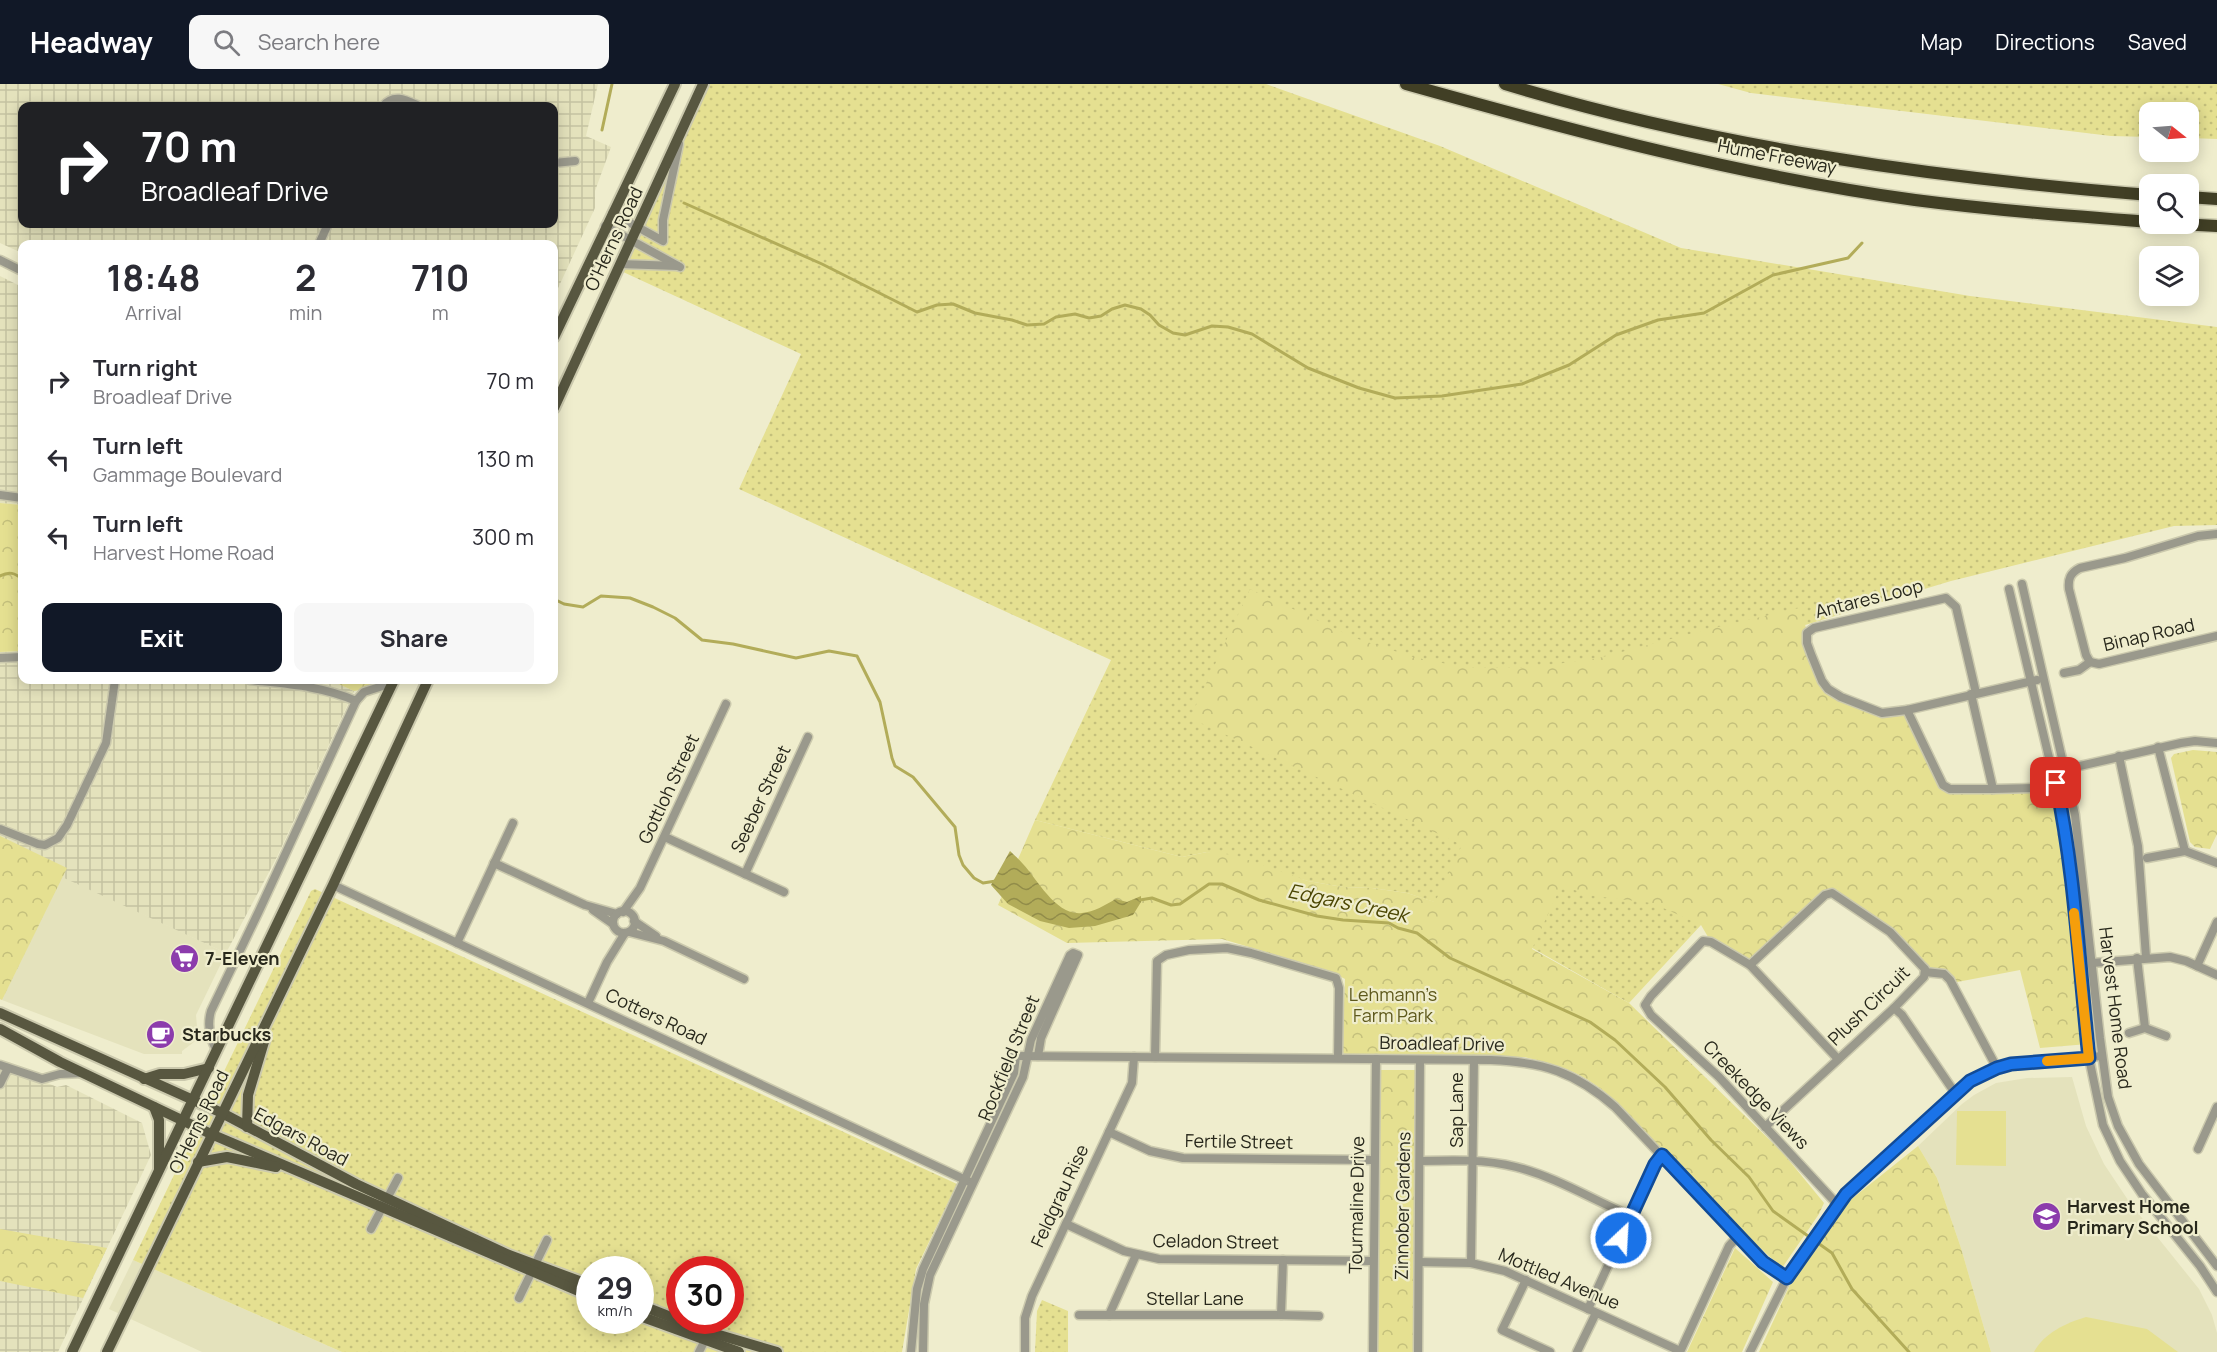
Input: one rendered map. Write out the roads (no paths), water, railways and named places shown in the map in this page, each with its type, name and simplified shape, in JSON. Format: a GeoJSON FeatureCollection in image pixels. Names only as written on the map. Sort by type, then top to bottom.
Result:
{"type":"FeatureCollection","features":[{"type":"Feature","properties":{"kind":"highway","name":"Hume Freeway"},"geometry":{"type":"LineString","coordinates":[[1406,84],[1594,136],[1687,158],[1827,186],[1915,200],[2139,221]]}},
{"type":"Feature","properties":{"kind":"highway","name":"Hume Freeway"},"geometry":{"type":"LineString","coordinates":[[1505,84],[1630,117],[1753,144],[2028,185],[2139,194]]}},
{"type":"Feature","properties":{"kind":"highway"},"geometry":{"type":"LineString","coordinates":[[2199,198],[2217,199]]}},
{"type":"Feature","properties":{"kind":"highway"},"geometry":{"type":"LineString","coordinates":[[2199,225],[2217,226]]}},
{"type":"Feature","properties":{"kind":"main road","name":"O'Herns Road"},"geometry":{"type":"LineString","coordinates":[[558,328],[675,84]]}},
{"type":"Feature","properties":{"kind":"main road","name":"O'Herns Road"},"geometry":{"type":"LineString","coordinates":[[558,399],[703,84]]}},
{"type":"Feature","properties":{"kind":"main road","name":"O'Herns Road"},"geometry":{"type":"LineString","coordinates":[[72,1352],[392,684]]}},
{"type":"Feature","properties":{"kind":"main road","name":"O'Herns Road"},"geometry":{"type":"LineString","coordinates":[[107,1352],[333,885],[426,684]]}},
{"type":"Feature","properties":{"kind":"main road"},"geometry":{"type":"LineString","coordinates":[[248,1127],[248,1095],[274,1006]]}},
{"type":"Feature","properties":{"kind":"main road","name":"Edgars Road"},"geometry":{"type":"LineString","coordinates":[[0,1013],[222,1113],[385,1203]]}},
{"type":"Feature","properties":{"kind":"main road","name":"Edgars Road"},"geometry":{"type":"LineString","coordinates":[[0,1029],[84,1073],[211,1134],[297,1171],[385,1203],[534,1268],[576,1289]]}},
{"type":"Feature","properties":{"kind":"main road"},"geometry":{"type":"LineString","coordinates":[[144,1079],[160,1074],[184,1074],[209,1068]]}},
{"type":"Feature","properties":{"kind":"main road"},"geometry":{"type":"LineString","coordinates":[[154,1107],[159,1120],[159,1172]]}},
{"type":"Feature","properties":{"kind":"main road"},"geometry":{"type":"LineString","coordinates":[[198,1162],[227,1156],[297,1171]]}},
{"type":"Feature","properties":{"kind":"main road","name":"Edgars Road"},"geometry":{"type":"LineString","coordinates":[[534,1268],[576,1281]]}},
{"type":"Feature","properties":{"kind":"main road"},"geometry":{"type":"LineString","coordinates":[[654,1312],[739,1352]]}},
{"type":"Feature","properties":{"kind":"main road"},"geometry":{"type":"LineString","coordinates":[[654,1320],[707,1337],[777,1352]]}},
{"type":"Feature","properties":{"kind":"street"},"geometry":{"type":"LineString","coordinates":[[387,102],[397,98],[408,102]]}},
{"type":"Feature","properties":{"kind":"street"},"geometry":{"type":"LineString","coordinates":[[612,213],[663,241],[663,220],[682,132]]}},
{"type":"Feature","properties":{"kind":"street"},"geometry":{"type":"LineString","coordinates":[[558,163],[574,161]]}},
{"type":"Feature","properties":{"kind":"street"},"geometry":{"type":"LineString","coordinates":[[606,226],[680,267],[621,264]]}},
{"type":"Feature","properties":{"kind":"street"},"geometry":{"type":"LineString","coordinates":[[0,261],[18,269]]}},
{"type":"Feature","properties":{"kind":"street"},"geometry":{"type":"LineString","coordinates":[[0,495],[18,497]]}},
{"type":"Feature","properties":{"kind":"street"},"geometry":{"type":"LineString","coordinates":[[2090,662],[2086,656],[2069,589],[2068,580],[2073,572],[2080,568],[2125,558],[2198,536],[2217,534]]}},
{"type":"Feature","properties":{"kind":"street","name":"Harvest Home Road"},"geometry":{"type":"LineString","coordinates":[[2022,584],[2078,834],[2108,1097],[2122,1136],[2149,1180],[2217,1266]]}},
{"type":"Feature","properties":{"kind":"street","name":"Harvest Home Road"},"geometry":{"type":"LineString","coordinates":[[2009,589],[2032,680],[2065,831],[2089,1058],[2103,1125],[2120,1161],[2142,1194],[2200,1266],[2217,1292]]}},
{"type":"Feature","properties":{"kind":"street","name":"Antares Loop"},"geometry":{"type":"LineString","coordinates":[[1973,693],[1956,607],[1946,598],[1814,628],[1808,633],[1807,643],[1822,681],[1834,693],[1882,713],[1907,710],[2032,680],[2043,680]]}},
{"type":"Feature","properties":{"kind":"street","name":"Binap Road"},"geometry":{"type":"LineString","coordinates":[[2064,673],[2079,670],[2090,662],[2099,664],[2217,636]]}},
{"type":"Feature","properties":{"kind":"street"},"geometry":{"type":"LineString","coordinates":[[0,658],[18,657]]}},
{"type":"Feature","properties":{"kind":"street"},"geometry":{"type":"LineString","coordinates":[[0,829],[38,844],[45,844],[58,838],[67,825],[106,742],[114,684]]}},
{"type":"Feature","properties":{"kind":"street"},"geometry":{"type":"LineString","coordinates":[[291,684],[339,693],[356,701],[364,692],[385,684]]}},
{"type":"Feature","properties":{"kind":"street"},"geometry":{"type":"LineString","coordinates":[[1973,693],[1993,789]]}},
{"type":"Feature","properties":{"kind":"street","name":"O'Herns Road"},"geometry":{"type":"LineString","coordinates":[[217,1051],[212,1042],[209,1025],[211,1011],[275,879],[356,701]]}},
{"type":"Feature","properties":{"kind":"street","name":"Gottloh Street"},"geometry":{"type":"LineString","coordinates":[[614,927],[620,913],[640,888],[726,704]]}},
{"type":"Feature","properties":{"kind":"street"},"geometry":{"type":"LineString","coordinates":[[1907,710],[1944,785],[1950,789],[2039,788]]}},
{"type":"Feature","properties":{"kind":"street","name":"Seeber Street"},"geometry":{"type":"LineString","coordinates":[[745,874],[808,737]]}},
{"type":"Feature","properties":{"kind":"street"},"geometry":{"type":"LineString","coordinates":[[2053,772],[2158,747],[2195,741],[2217,743]]}},
{"type":"Feature","properties":{"kind":"street"},"geometry":{"type":"LineString","coordinates":[[2158,747],[2185,851]]}},
{"type":"Feature","properties":{"kind":"street"},"geometry":{"type":"LineString","coordinates":[[2120,756],[2138,846],[2145,1028]]}},
{"type":"Feature","properties":{"kind":"street"},"geometry":{"type":"LineString","coordinates":[[457,943],[513,823]]}},
{"type":"Feature","properties":{"kind":"street"},"geometry":{"type":"LineString","coordinates":[[665,837],[784,892]]}},
{"type":"Feature","properties":{"kind":"street"},"geometry":{"type":"LineString","coordinates":[[2147,858],[2185,851],[2217,863]]}},
{"type":"Feature","properties":{"kind":"street"},"geometry":{"type":"LineString","coordinates":[[494,863],[585,905],[633,918],[664,941],[744,979]]}},
{"type":"Feature","properties":{"kind":"street","name":"Cotters Road"},"geometry":{"type":"LineString","coordinates":[[333,885],[968,1182]]}},
{"type":"Feature","properties":{"kind":"street","name":"Gottloh Street"},"geometry":{"type":"LineString","coordinates":[[627,933],[633,927],[640,888]]}},
{"type":"Feature","properties":{"kind":"street","name":"Plush Circuit"},"geometry":{"type":"LineString","coordinates":[[1750,965],[1825,896],[1833,892],[1890,932],[1925,972],[1922,981],[1765,1127]]}},
{"type":"Feature","properties":{"kind":"street"},"geometry":{"type":"LineString","coordinates":[[585,905],[614,927],[627,933],[664,941]]}},
{"type":"Feature","properties":{"kind":"street"},"geometry":{"type":"LineString","coordinates":[[2197,966],[2217,922]]}},
{"type":"Feature","properties":{"kind":"street"},"geometry":{"type":"LineString","coordinates":[[607,962],[614,927]]}},
{"type":"Feature","properties":{"kind":"street"},"geometry":{"type":"LineString","coordinates":[[588,1003],[607,962],[627,933]]}},
{"type":"Feature","properties":{"kind":"street","name":"Creekedge Views"},"geometry":{"type":"LineString","coordinates":[[1750,965],[1708,941],[1703,941],[1648,1000],[1646,1008],[1719,1077],[1838,1204]]}},
{"type":"Feature","properties":{"kind":"street"},"geometry":{"type":"LineString","coordinates":[[1155,1057],[1156,971],[1159,959],[1166,955],[1190,950],[1218,948],[1251,953],[1336,978],[1339,988],[1338,1059]]}},
{"type":"Feature","properties":{"kind":"street"},"geometry":{"type":"LineString","coordinates":[[2092,963],[2170,957],[2217,975]]}},
{"type":"Feature","properties":{"kind":"street"},"geometry":{"type":"LineString","coordinates":[[1750,965],[1838,1059]]}},
{"type":"Feature","properties":{"kind":"street"},"geometry":{"type":"LineString","coordinates":[[1925,972],[1944,974],[1950,980],[1997,1068]]}},
{"type":"Feature","properties":{"kind":"street","name":"Rockfield Street"},"geometry":{"type":"LineString","coordinates":[[911,1352],[914,1311],[920,1279],[1023,1077],[1031,1040],[1057,993],[1041,1038],[1038,1056]]}},
{"type":"Feature","properties":{"kind":"street"},"geometry":{"type":"LineString","coordinates":[[1894,1008],[1902,1015],[1955,1093]]}},
{"type":"Feature","properties":{"kind":"street"},"geometry":{"type":"LineString","coordinates":[[2129,1034],[2145,1028],[2166,1036]]}},
{"type":"Feature","properties":{"kind":"street","name":"Rockfield Street"},"geometry":{"type":"LineString","coordinates":[[923,1352],[924,1304],[930,1275],[1014,1073],[1015,1056]]}},
{"type":"Feature","properties":{"kind":"street","name":"Broadleaf Drive"},"geometry":{"type":"LineString","coordinates":[[1015,1056],[1474,1060],[1531,1063],[1555,1069],[1579,1079],[1615,1107],[1769,1267],[1787,1278]]}},
{"type":"Feature","properties":{"kind":"street"},"geometry":{"type":"LineString","coordinates":[[1750,1352],[1787,1278],[1838,1204],[1856,1184],[1955,1093],[1970,1081],[1997,1068],[2025,1062],[2102,1056]]}},
{"type":"Feature","properties":{"kind":"street","name":"Feldgrau Rise"},"geometry":{"type":"LineString","coordinates":[[1025,1352],[1024,1326],[1028,1306],[1131,1083],[1134,1057]]}},
{"type":"Feature","properties":{"kind":"street","name":"Tourmaline Drive"},"geometry":{"type":"LineString","coordinates":[[1373,1352],[1376,1059]]}},
{"type":"Feature","properties":{"kind":"street","name":"Zinnober Gardens"},"geometry":{"type":"LineString","coordinates":[[1418,1352],[1420,1060]]}},
{"type":"Feature","properties":{"kind":"street","name":"Sap Lane"},"geometry":{"type":"LineString","coordinates":[[1471,1263],[1474,1060]]}},
{"type":"Feature","properties":{"kind":"street"},"geometry":{"type":"LineString","coordinates":[[0,1084],[4,1067],[42,1079],[60,1074],[84,1073]]}},
{"type":"Feature","properties":{"kind":"street"},"geometry":{"type":"LineString","coordinates":[[2198,1149],[2217,1107]]}},
{"type":"Feature","properties":{"kind":"street","name":"Fertile Street"},"geometry":{"type":"LineString","coordinates":[[1109,1132],[1150,1151],[1184,1158],[1374,1160]]}},
{"type":"Feature","properties":{"kind":"street"},"geometry":{"type":"LineString","coordinates":[[1577,1352],[1631,1216],[1655,1164],[1662,1155]]}},
{"type":"Feature","properties":{"kind":"street"},"geometry":{"type":"LineString","coordinates":[[1420,1161],[1474,1161],[1502,1164],[1529,1171],[1631,1216]]}},
{"type":"Feature","properties":{"kind":"street"},"geometry":{"type":"LineString","coordinates":[[371,1229],[398,1178]]}},
{"type":"Feature","properties":{"kind":"street","name":"Celadon Street"},"geometry":{"type":"LineString","coordinates":[[1065,1224],[1114,1247],[1136,1255],[1160,1259],[1373,1261]]}},
{"type":"Feature","properties":{"kind":"street"},"geometry":{"type":"LineString","coordinates":[[1680,1352],[1729,1246],[1738,1236]]}},
{"type":"Feature","properties":{"kind":"street"},"geometry":{"type":"LineString","coordinates":[[519,1298],[547,1240]]}},
{"type":"Feature","properties":{"kind":"street","name":"Stellar Lane"},"geometry":{"type":"LineString","coordinates":[[1109,1315],[1136,1255]]}},
{"type":"Feature","properties":{"kind":"street"},"geometry":{"type":"LineString","coordinates":[[1281,1315],[1283,1260]]}},
{"type":"Feature","properties":{"kind":"street","name":"Mottled Avenue"},"geometry":{"type":"LineString","coordinates":[[1419,1262],[1471,1263],[1495,1267],[1680,1352]]}},
{"type":"Feature","properties":{"kind":"street"},"geometry":{"type":"LineString","coordinates":[[1526,1280],[1502,1330],[1550,1352]]}},
{"type":"Feature","properties":{"kind":"street","name":"Stellar Lane"},"geometry":{"type":"LineString","coordinates":[[1079,1315],[1319,1316]]}},
{"type":"Feature","properties":{"kind":"street"},"geometry":{"type":"LineString","coordinates":[[699,1352],[708,1334]]}},
{"type":"Feature","properties":{"kind":"water"},"geometry":{"type":"Polygon","coordinates":[[[1010,851],[1048,896],[1064,909],[1082,913],[1099,908],[1116,899],[1127,902],[1141,896],[1141,902],[1133,915],[1095,926],[1069,928],[1040,921],[1008,904],[991,885],[1010,851]]]}},
{"type":"Feature","properties":{"kind":"waterway"},"geometry":{"type":"LineString","coordinates":[[602,130],[612,84]]}},
{"type":"Feature","properties":{"kind":"waterway"},"geometry":{"type":"LineString","coordinates":[[684,203],[822,264],[917,312],[937,305],[953,304],[975,313],[1027,325],[1044,324],[1056,317],[1075,314],[1089,318],[1101,316],[1125,305],[1141,309],[1159,325],[1173,333],[1185,335],[1212,326],[1228,327],[1252,334],[1308,368],[1359,388],[1395,398],[1442,396],[1522,384],[1569,365],[1616,335],[1658,320],[1704,313],[1773,275],[1848,258],[1862,243]]}},
{"type":"Feature","properties":{"kind":"waterway","name":"Edgars Creek"},"geometry":{"type":"LineString","coordinates":[[0,576],[12,573],[18,576]]}},
{"type":"Feature","properties":{"kind":"waterway","name":"Edgars Creek"},"geometry":{"type":"LineString","coordinates":[[558,601],[583,607],[601,596],[630,598],[675,618],[702,640],[733,644],[796,658],[829,651],[857,656],[880,702],[895,766],[913,777],[955,827],[959,855],[963,865],[974,878],[983,883],[996,881]]}},
{"type":"Feature","properties":{"kind":"waterway","name":"Edgars Creek"},"geometry":{"type":"LineString","coordinates":[[1140,900],[1152,898],[1171,905],[1180,904],[1209,884],[1222,884],[1259,900],[1317,916],[1389,923],[1417,933],[1450,958],[1590,1022],[1615,1040],[1665,1087],[1711,1140],[1749,1177],[1773,1211],[1832,1253],[1852,1289],[1909,1352]]}},
{"type":"Feature","properties":{"kind":"place","name":"7-Eleven"},"geometry":{"type":"Point","coordinates":[184,959]}},
{"type":"Feature","properties":{"kind":"place","name":"Starbucks"},"geometry":{"type":"Point","coordinates":[161,1035]}},
{"type":"Feature","properties":{"kind":"place","name":"Harvest Home Primary School"},"geometry":{"type":"Point","coordinates":[2046,1217]}},
{"type":"Feature","properties":{"kind":"park label","name":"Lehmann’s Farm Park"},"geometry":{"type":"Point","coordinates":[1393,1005]}}]}
